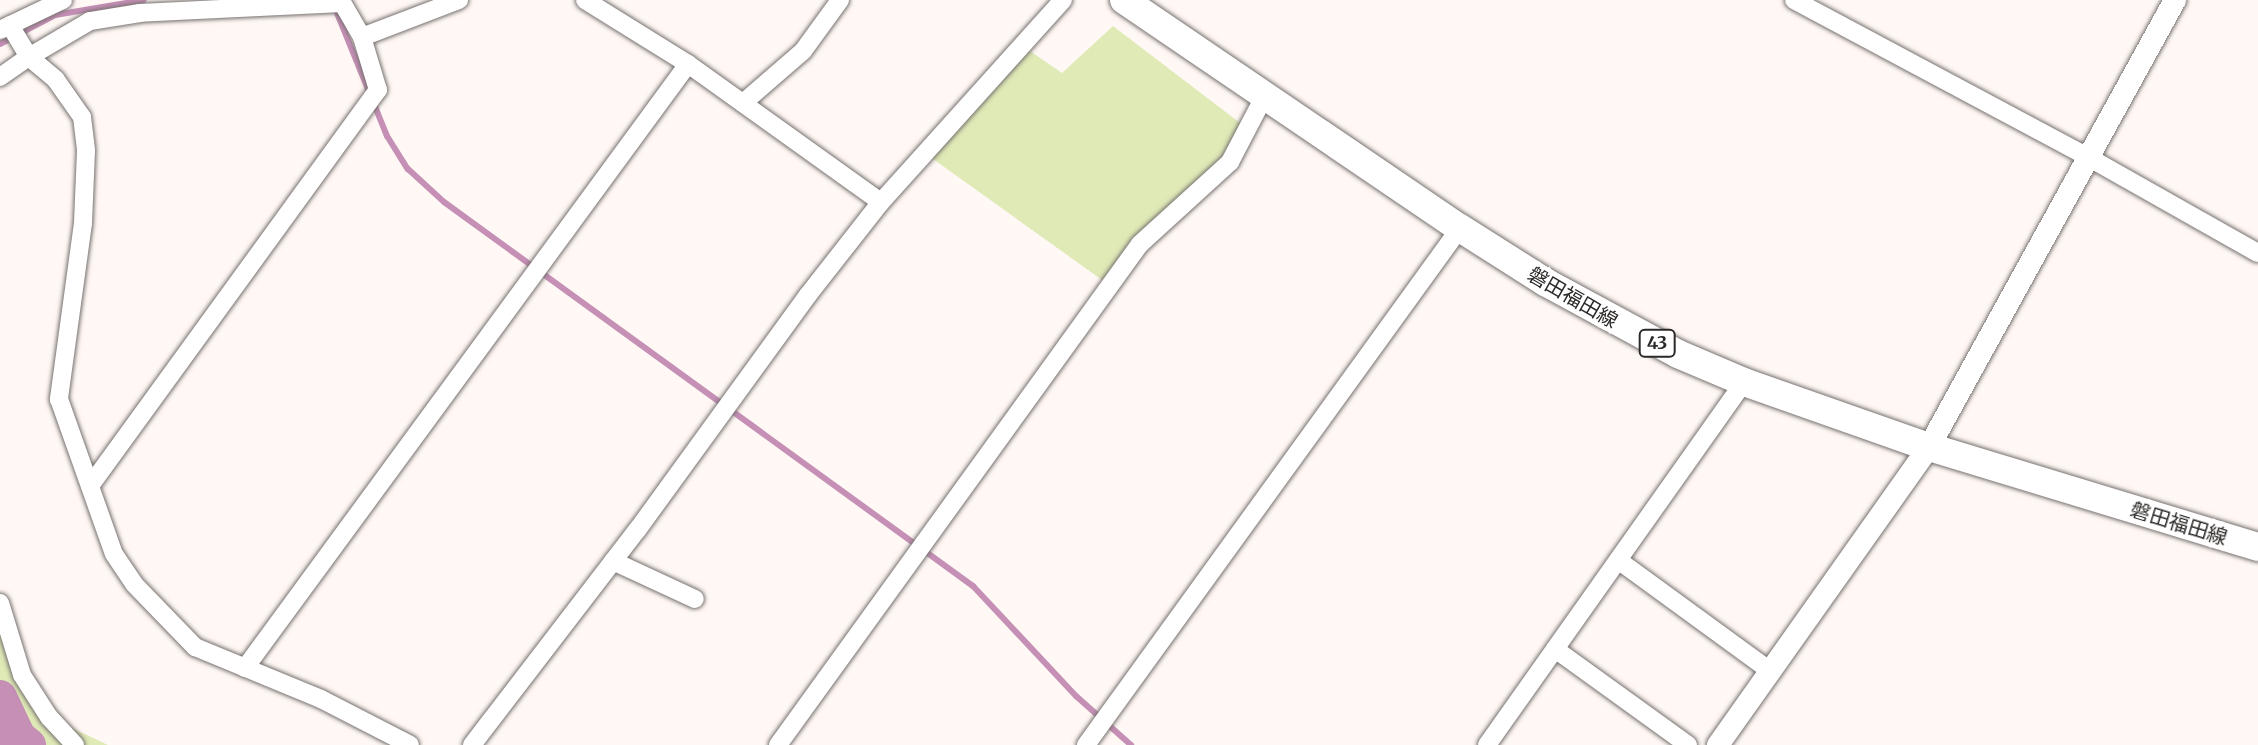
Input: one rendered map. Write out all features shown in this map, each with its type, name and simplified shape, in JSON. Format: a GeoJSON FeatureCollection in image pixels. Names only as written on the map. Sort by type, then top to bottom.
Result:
{"type":"FeatureCollection","features":[{"type":"Feature","properties":{"kind":"main road","name":"磐田福田線"},"geometry":{"type":"LineString","coordinates":[[1124,0],[1460,228],[1608,317],[1678,354],[1744,382],[1929,447],[2258,547]]}},
{"type":"Feature","properties":{"kind":"street"},"geometry":{"type":"LineString","coordinates":[[63,0],[5,28],[29,57],[56,80],[82,117],[86,151],[83,223],[59,399],[114,554],[134,584],[195,647],[321,699],[410,745]]}},
{"type":"Feature","properties":{"kind":"street"},"geometry":{"type":"LineString","coordinates":[[362,37],[459,0]]}},
{"type":"Feature","properties":{"kind":"street"},"geometry":{"type":"LineString","coordinates":[[585,0],[688,64],[881,202]]}},
{"type":"Feature","properties":{"kind":"street"},"geometry":{"type":"LineString","coordinates":[[743,103],[803,51],[840,0]]}},
{"type":"Feature","properties":{"kind":"street"},"geometry":{"type":"LineString","coordinates":[[472,745],[881,202],[1063,0]]}},
{"type":"Feature","properties":{"kind":"street"},"geometry":{"type":"LineString","coordinates":[[1794,0],[2088,157],[2258,253]]}},
{"type":"Feature","properties":{"kind":"street"},"geometry":{"type":"LineString","coordinates":[[1718,745],[1929,447],[2175,0]]}},
{"type":"Feature","properties":{"kind":"street"},"geometry":{"type":"LineString","coordinates":[[0,77],[90,21],[140,13],[332,3],[362,37],[372,97],[90,486]]}},
{"type":"Feature","properties":{"kind":"street"},"geometry":{"type":"LineString","coordinates":[[245,668],[688,64]]}},
{"type":"Feature","properties":{"kind":"street"},"geometry":{"type":"LineString","coordinates":[[778,745],[1140,244],[1230,162],[1265,95]]}},
{"type":"Feature","properties":{"kind":"street"},"geometry":{"type":"LineString","coordinates":[[1086,745],[1460,228]]}},
{"type":"Feature","properties":{"kind":"street"},"geometry":{"type":"LineString","coordinates":[[1487,745],[1744,382]]}},
{"type":"Feature","properties":{"kind":"street"},"geometry":{"type":"LineString","coordinates":[[1618,560],[1770,671]]}},
{"type":"Feature","properties":{"kind":"street"},"geometry":{"type":"LineString","coordinates":[[613,561],[695,599]]}},
{"type":"Feature","properties":{"kind":"street"},"geometry":{"type":"LineString","coordinates":[[0,603],[22,675],[49,717],[75,745]]}},
{"type":"Feature","properties":{"kind":"street"},"geometry":{"type":"LineString","coordinates":[[1555,649],[1688,745]]}},
{"type":"Feature","properties":{"kind":"green space"},"geometry":{"type":"Polygon","coordinates":[[[1113,26],[1248,129],[1109,285],[926,154],[1030,51],[1062,73],[1113,26]]]}},
{"type":"Feature","properties":{"kind":"green space"},"geometry":{"type":"Polygon","coordinates":[[[0,603],[49,717],[108,745],[0,745],[0,603]]]}},
{"type":"Feature","properties":{"kind":"shaded area"},"geometry":{"type":"Polygon","coordinates":[[[0,697],[19,737],[29,745],[0,745],[0,697]]]}},
{"type":"Feature","properties":{"kind":"waterway"},"geometry":{"type":"LineString","coordinates":[[0,44],[55,15],[144,0]]}},
{"type":"Feature","properties":{"kind":"waterway"},"geometry":{"type":"LineString","coordinates":[[335,8],[370,94]]}},
{"type":"Feature","properties":{"kind":"waterway"},"geometry":{"type":"LineString","coordinates":[[374,104],[387,136],[408,169],[444,202],[973,586],[1076,696],[1131,745]]}},
{"type":"Feature","properties":{"kind":"waterway"},"geometry":{"type":"LineString","coordinates":[[0,697],[19,737],[29,745]]}}]}
